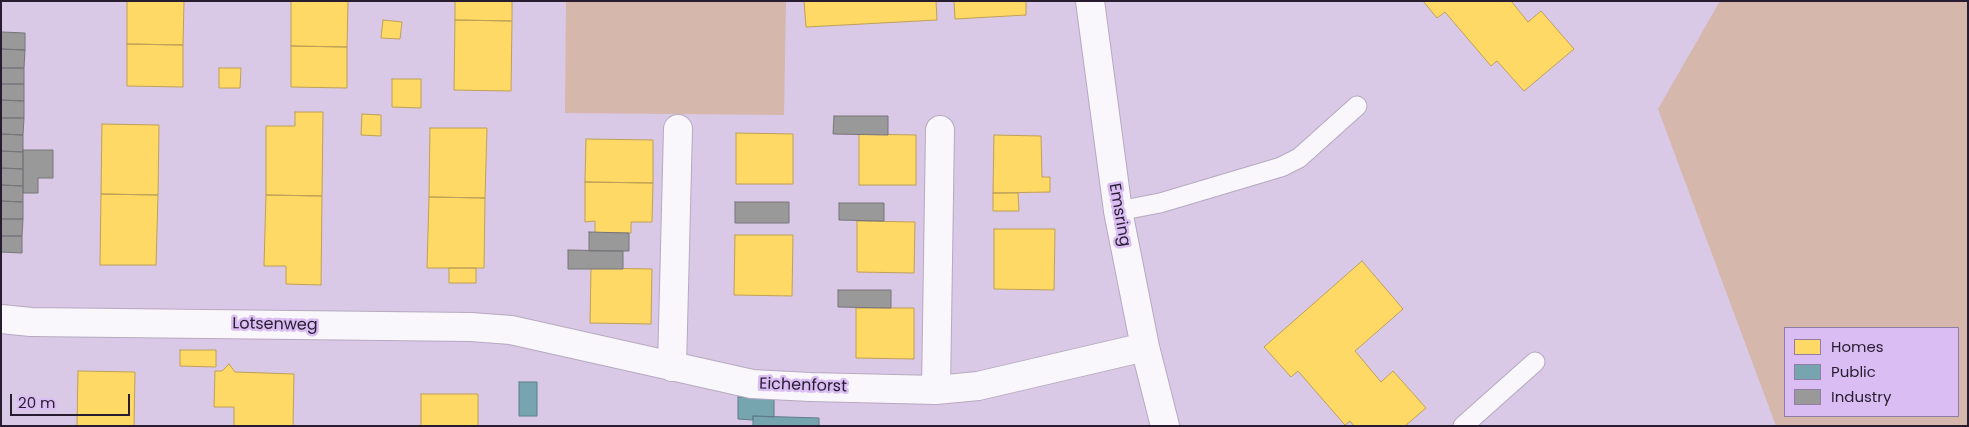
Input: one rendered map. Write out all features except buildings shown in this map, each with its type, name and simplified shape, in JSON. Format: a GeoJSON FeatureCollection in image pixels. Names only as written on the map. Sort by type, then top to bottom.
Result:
{"type":"FeatureCollection","features":[{"type":"Feature","properties":{"kind":"street","name":"Emsring"},"geometry":{"type":"LineString","coordinates":[[1090,1],[1118,211],[1145,347],[1165,426]]}},
{"type":"Feature","properties":{"kind":"street"},"geometry":{"type":"LineString","coordinates":[[672,368],[678,128]]}},
{"type":"Feature","properties":{"kind":"street"},"geometry":{"type":"LineString","coordinates":[[936,390],[940,130]]}},
{"type":"Feature","properties":{"kind":"street","name":"Lotsenweg"},"geometry":{"type":"LineString","coordinates":[[1,319],[31,322],[471,327],[511,330],[547,337]]}},
{"type":"Feature","properties":{"kind":"street","name":"Eichenforst"},"geometry":{"type":"LineString","coordinates":[[547,337],[672,368],[752,384],[936,390],[978,386],[1145,347]]}},
{"type":"Feature","properties":{"kind":"lane"},"geometry":{"type":"LineString","coordinates":[[1118,211],[1160,203],[1281,167],[1299,158],[1357,106]]}},
{"type":"Feature","properties":{"kind":"lane"},"geometry":{"type":"LineString","coordinates":[[1463,426],[1535,362]]}},
{"type":"Feature","properties":{"kind":"shaded area"},"geometry":{"type":"Polygon","coordinates":[[[566,1],[786,1],[784,115],[565,113],[566,1]]]}},
{"type":"Feature","properties":{"kind":"shaded area"},"geometry":{"type":"Polygon","coordinates":[[[1720,1],[1968,1],[1968,426],[1776,426],[1658,109],[1720,1]]]}}]}
